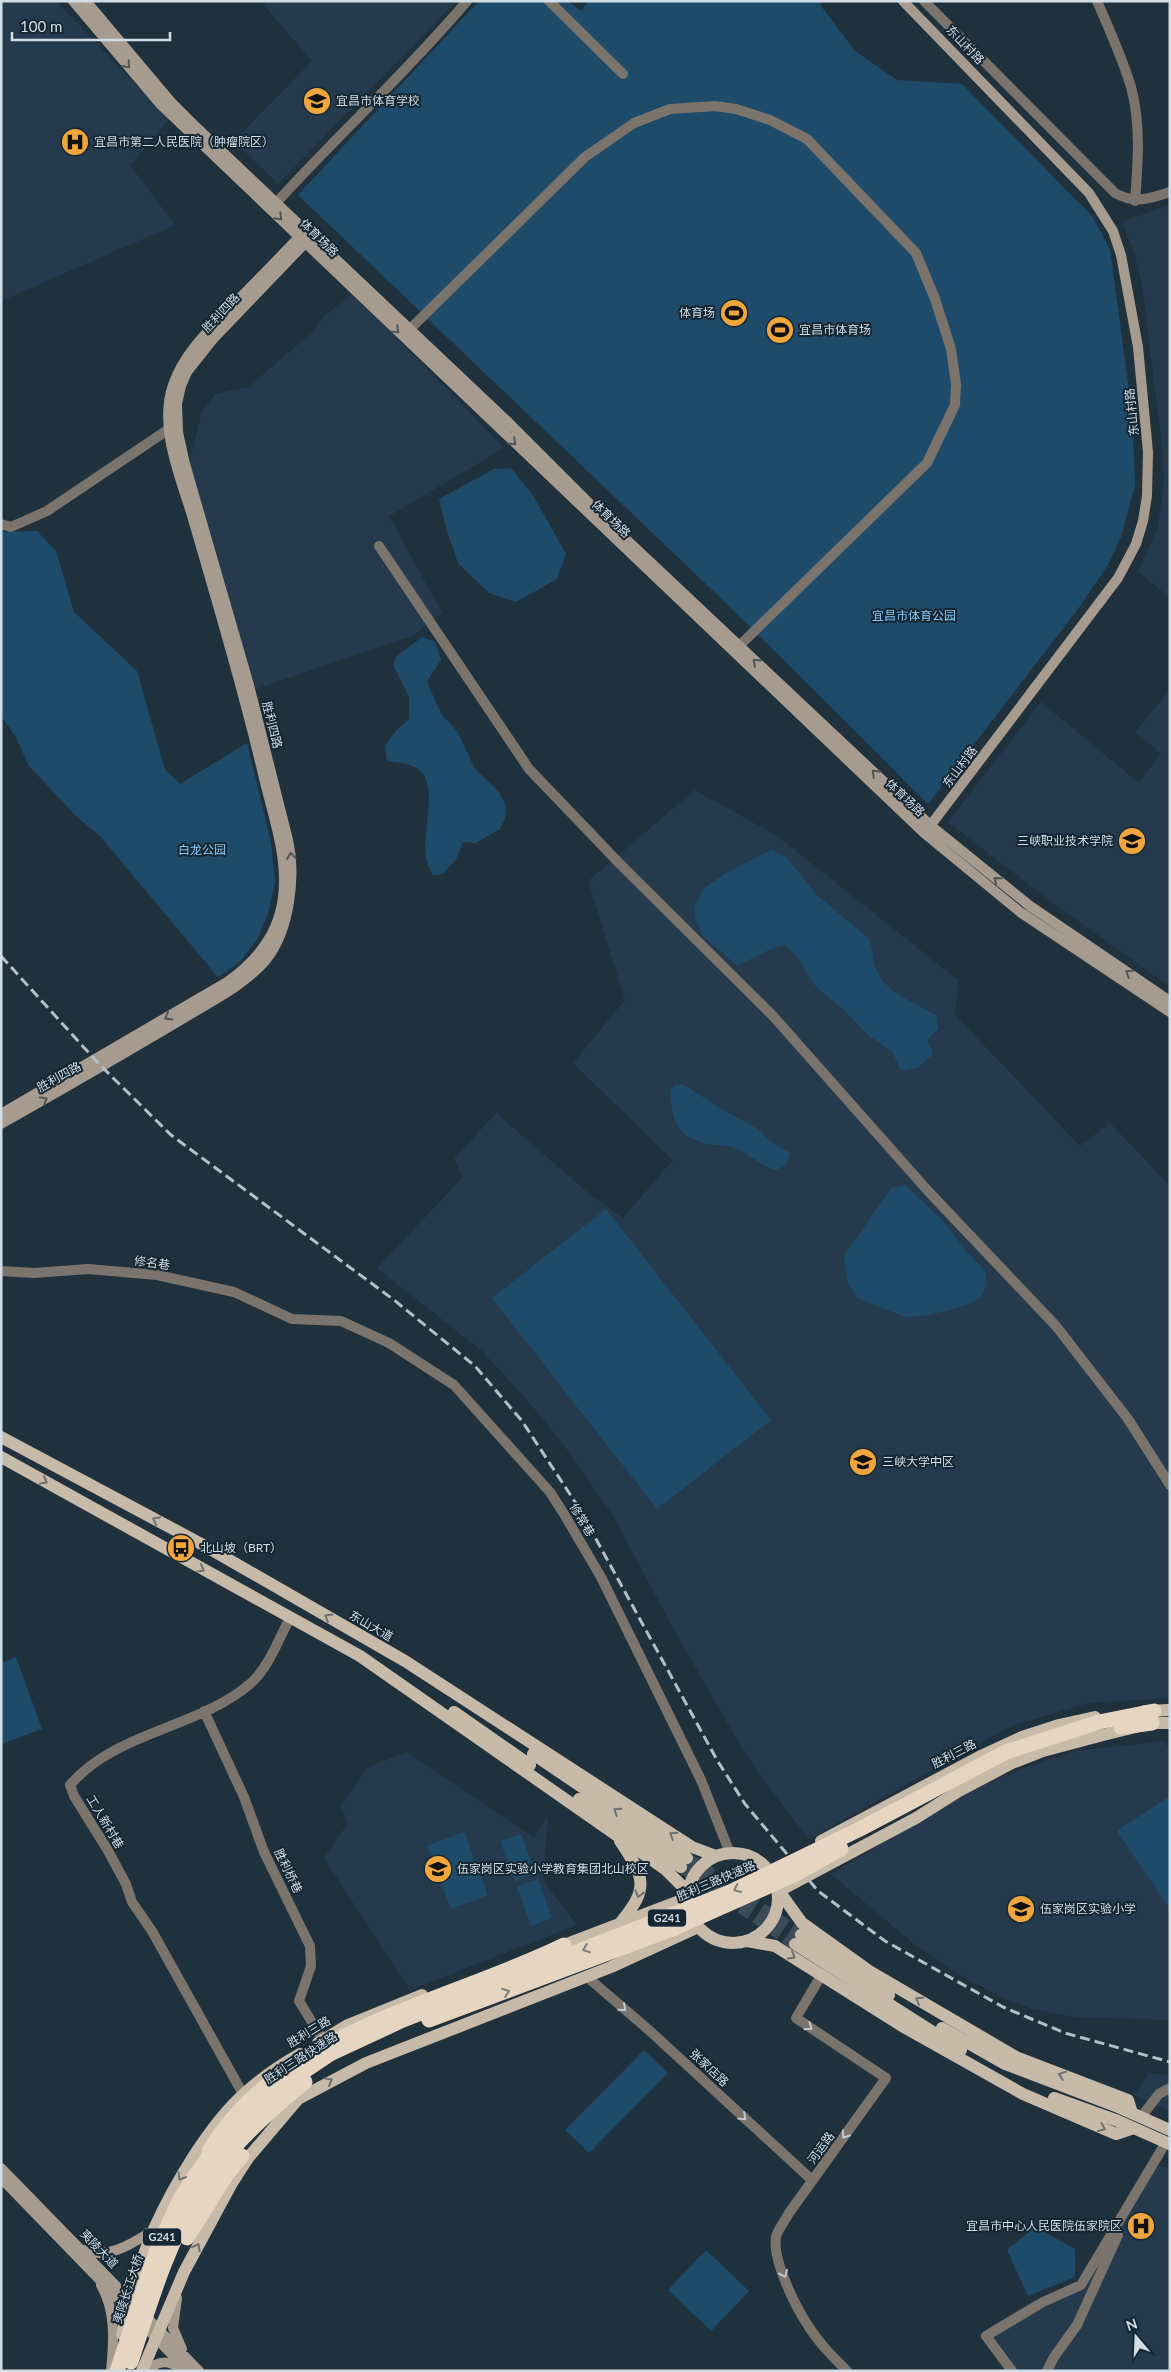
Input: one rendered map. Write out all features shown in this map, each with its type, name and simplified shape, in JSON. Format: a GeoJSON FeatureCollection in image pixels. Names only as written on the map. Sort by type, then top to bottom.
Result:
{"type":"FeatureCollection","features":[{"type":"Feature","properties":{"kind":"highway","name":"胜利三路快速路"},"geometry":{"type":"LineString","coordinates":[[246,2126],[279,2103],[308,2079],[366,2047],[436,2018],[707,1914],[796,1874],[976,1774],[1010,1758],[1099,1726],[1153,1717]]}},
{"type":"Feature","properties":{"kind":"highway"},"geometry":{"type":"LineString","coordinates":[[194,2177],[220,2132],[249,2099],[307,2057],[348,2035],[409,2007],[534,1960],[564,1945]]}},
{"type":"Feature","properties":{"kind":"highway"},"geometry":{"type":"LineString","coordinates":[[139,2336],[194,2223],[227,2174],[259,2136],[298,2100]]}},
{"type":"Feature","properties":{"kind":"highway","name":"夷陵长江大桥"},"geometry":{"type":"LineString","coordinates":[[117,2371],[157,2249],[179,2201],[216,2147],[246,2126]]}},
{"type":"Feature","properties":{"kind":"highway","name":"夷陵长江大桥"},"geometry":{"type":"LineString","coordinates":[[128,2371],[163,2266],[189,2211],[200,2191],[246,2126]]}},
{"type":"Feature","properties":{"kind":"main road","name":"体育场路"},"geometry":{"type":"LineString","coordinates":[[73,1],[161,105],[410,329],[927,830],[1030,906],[1170,1001]]}},
{"type":"Feature","properties":{"kind":"main road","name":"东山村路"},"geometry":{"type":"LineString","coordinates":[[903,1],[1089,193],[1113,231],[1122,255],[1138,347],[1148,452],[1147,496],[1143,521],[1136,544],[1118,578],[927,830]]}},
{"type":"Feature","properties":{"kind":"main road","name":"体育场路"},"geometry":{"type":"LineString","coordinates":[[92,4],[172,102],[277,202],[305,236],[927,830],[1020,912],[1170,1012]]}},
{"type":"Feature","properties":{"kind":"main road","name":"胜利四路"},"geometry":{"type":"LineString","coordinates":[[1,1114],[228,982],[248,967],[264,949],[277,917],[284,885],[281,849],[243,687],[178,467],[169,429],[173,385],[193,350],[305,236]]}},
{"type":"Feature","properties":{"kind":"main road","name":"胜利四路"},"geometry":{"type":"LineString","coordinates":[[1,1124],[100,1068],[215,999],[254,973],[267,958],[284,921],[292,883],[292,857],[249,685],[185,464],[178,432],[176,404],[181,386],[196,360],[305,236]]}},
{"type":"Feature","properties":{"kind":"main road","name":"东山大道"},"geometry":{"type":"LineString","coordinates":[[1,1437],[205,1546],[404,1661],[692,1847],[716,1856]]}},
{"type":"Feature","properties":{"kind":"main road"},"geometry":{"type":"LineString","coordinates":[[1,1457],[360,1656],[665,1869],[687,1895],[690,1913],[698,1928],[708,1936],[720,1942],[734,1943],[747,1941],[758,1936],[773,1918],[779,1891]]}},
{"type":"Feature","properties":{"kind":"main road"},"geometry":{"type":"LineString","coordinates":[[360,1656],[370,1658],[484,1731],[555,1783],[684,1862],[371,1642]]}},
{"type":"Feature","properties":{"kind":"main road","name":"胜利三路"},"geometry":{"type":"LineString","coordinates":[[779,1891],[916,1818],[960,1791],[1012,1763],[1043,1751],[1170,1710]]}},
{"type":"Feature","properties":{"kind":"main road","name":"胜利三路"},"geometry":{"type":"LineString","coordinates":[[767,1868],[952,1770],[1022,1737],[1059,1725],[1098,1716],[1153,1717],[1170,1723]]}},
{"type":"Feature","properties":{"kind":"main road"},"geometry":{"type":"LineString","coordinates":[[616,1835],[639,1872],[641,1887],[636,1904],[620,1923]]}},
{"type":"Feature","properties":{"kind":"main road"},"geometry":{"type":"LineString","coordinates":[[687,1895],[697,1870],[716,1856],[730,1853],[744,1854],[757,1860],[767,1868],[779,1891],[802,1923],[869,1971],[1016,2057],[1128,2100],[1137,2115]]}},
{"type":"Feature","properties":{"kind":"main road","name":"胜利三路"},"geometry":{"type":"LineString","coordinates":[[112,2371],[130,2305],[154,2230],[193,2158],[243,2094],[272,2071],[348,2025],[384,2010],[564,1945],[687,1895]]}},
{"type":"Feature","properties":{"kind":"main road"},"geometry":{"type":"LineString","coordinates":[[142,2371],[184,2272],[244,2164],[298,2100],[366,2063],[586,1976],[698,1928]]}},
{"type":"Feature","properties":{"kind":"main road"},"geometry":{"type":"LineString","coordinates":[[798,1940],[913,2012],[1005,2064],[1137,2115],[1169,2139],[1025,2088],[830,1968],[798,1940]]}},
{"type":"Feature","properties":{"kind":"main road"},"geometry":{"type":"LineString","coordinates":[[747,1941],[775,1946],[902,2026],[1023,2094],[1116,2134],[1134,2128]]}},
{"type":"Feature","properties":{"kind":"main road","name":"夷陵大道"},"geometry":{"type":"LineString","coordinates":[[1,2168],[82,2250],[130,2305],[192,2370]]}},
{"type":"Feature","properties":{"kind":"main road","name":"夷陵大道"},"geometry":{"type":"LineString","coordinates":[[1,2178],[86,2264],[130,2305]]}},
{"type":"Feature","properties":{"kind":"main road"},"geometry":{"type":"LineString","coordinates":[[82,2250],[94,2254],[113,2252],[154,2230]]}},
{"type":"Feature","properties":{"kind":"main road"},"geometry":{"type":"LineString","coordinates":[[86,2264],[106,2294],[111,2310],[114,2333],[112,2371]]}},
{"type":"Feature","properties":{"kind":"main road"},"geometry":{"type":"LineString","coordinates":[[184,2272],[175,2305],[173,2328],[192,2370]]}},
{"type":"Feature","properties":{"kind":"main road"},"geometry":{"type":"LineString","coordinates":[[148,2371],[161,2362],[170,2362],[192,2370]]}},
{"type":"Feature","properties":{"kind":"street"},"geometry":{"type":"LineString","coordinates":[[277,202],[321,153],[392,83],[467,1]]}},
{"type":"Feature","properties":{"kind":"street"},"geometry":{"type":"LineString","coordinates":[[549,1],[623,74]]}},
{"type":"Feature","properties":{"kind":"street"},"geometry":{"type":"LineString","coordinates":[[924,1],[1105,185],[1125,199],[1135,201],[1170,192]]}},
{"type":"Feature","properties":{"kind":"street"},"geometry":{"type":"LineString","coordinates":[[1097,1],[1131,88],[1137,130],[1135,201]]}},
{"type":"Feature","properties":{"kind":"street"},"geometry":{"type":"LineString","coordinates":[[87,19],[92,4]]}},
{"type":"Feature","properties":{"kind":"street"},"geometry":{"type":"LineString","coordinates":[[410,329],[586,158],[634,123],[670,109],[715,106],[736,109],[770,120],[807,139],[916,253],[951,349],[956,384],[956,405],[927,463],[739,646]]}},
{"type":"Feature","properties":{"kind":"street"},"geometry":{"type":"LineString","coordinates":[[1,524],[11,527],[47,511],[169,429]]}},
{"type":"Feature","properties":{"kind":"street"},"geometry":{"type":"LineString","coordinates":[[378,546],[529,769],[620,864],[772,1016],[852,1103],[928,1191],[1056,1326],[1128,1419],[1170,1485]]}},
{"type":"Feature","properties":{"kind":"street","name":"修名巷"},"geometry":{"type":"LineString","coordinates":[[1,1271],[34,1273],[88,1269],[157,1274],[234,1292],[292,1319]]}},
{"type":"Feature","properties":{"kind":"street","name":"修常巷"},"geometry":{"type":"LineString","coordinates":[[292,1319],[342,1321],[388,1343],[454,1385],[550,1492],[601,1577],[701,1780],[730,1853]]}},
{"type":"Feature","properties":{"kind":"street","name":"工人新村巷"},"geometry":{"type":"LineString","coordinates":[[243,2094],[152,1930],[132,1902],[126,1884],[74,1796],[70,1785],[80,1773],[98,1761],[144,1736],[204,1711],[234,1695],[252,1682],[264,1667],[290,1618]]}},
{"type":"Feature","properties":{"kind":"street","name":"胜利桥巷"},"geometry":{"type":"LineString","coordinates":[[204,1711],[244,1797],[264,1852],[310,1946],[311,1966],[299,2001],[324,2040]]}},
{"type":"Feature","properties":{"kind":"street","name":"河运路"},"geometry":{"type":"LineString","coordinates":[[822,1974],[796,2018],[886,2078],[788,2213],[776,2236],[776,2252],[780,2266],[808,2326],[824,2347],[847,2371]]}},
{"type":"Feature","properties":{"kind":"street","name":"张家店路"},"geometry":{"type":"LineString","coordinates":[[586,1976],[650,2031],[812,2180]]}},
{"type":"Feature","properties":{"kind":"street"},"geometry":{"type":"LineString","coordinates":[[1137,2115],[1158,2094],[1170,2088]]}},
{"type":"Feature","properties":{"kind":"street"},"geometry":{"type":"LineString","coordinates":[[1012,2371],[986,2336],[1043,2302],[1081,2285],[1134,2200],[1169,2139]]}},
{"type":"Feature","properties":{"kind":"street"},"geometry":{"type":"LineString","coordinates":[[1047,2371],[1054,2356],[1077,2325],[1134,2200]]}},
{"type":"Feature","properties":{"kind":"shaded area","name":"宜昌市第二人民医院（肿瘤院区）"},"geometry":{"type":"Polygon","coordinates":[[[1,1],[56,1],[169,119],[130,165],[175,225],[1,301],[1,1]]]}},
{"type":"Feature","properties":{"kind":"shaded area","name":"宜昌市体育学校"},"geometry":{"type":"Polygon","coordinates":[[[270,1],[457,1],[278,184],[234,141],[312,61],[264,5],[270,1]]]}},
{"type":"Feature","properties":{"kind":"shaded area"},"geometry":{"type":"Polygon","coordinates":[[[1170,205],[1170,598],[1138,571],[1158,527],[1164,480],[1162,446],[1142,284],[1134,251],[1122,222],[1170,205]]]}},
{"type":"Feature","properties":{"kind":"shaded area"},"geometry":{"type":"Polygon","coordinates":[[[353,293],[504,448],[389,516],[442,613],[412,636],[256,689],[189,463],[202,412],[215,394],[248,387],[314,331],[322,318],[353,293]]]}},
{"type":"Feature","properties":{"kind":"shaded area"},"geometry":{"type":"Polygon","coordinates":[[[1170,690],[1170,987],[1048,899],[948,822],[1041,702],[1139,783],[1161,753],[1135,732],[1170,690]]]}},
{"type":"Feature","properties":{"kind":"shaded area"},"geometry":{"type":"Polygon","coordinates":[[[695,790],[777,836],[958,980],[955,1015],[1080,1146],[1110,1123],[1170,1186],[1170,1698],[1089,1703],[1013,1725],[809,1839],[770,1789],[739,1743],[673,1628],[614,1517],[561,1441],[521,1393],[482,1351],[377,1268],[463,1177],[454,1159],[496,1113],[593,1197],[623,1218],[673,1160],[573,1063],[625,1000],[588,881],[695,790]]]}},
{"type":"Feature","properties":{"kind":"shaded area","name":"伍家岗区实验小学"},"geometry":{"type":"Polygon","coordinates":[[[1163,1741],[1170,1749],[1170,2020],[1072,2017],[1033,2009],[1009,2001],[958,1974],[914,1944],[831,1874],[962,1795],[1001,1777],[1077,1751],[1163,1741]]]}},
{"type":"Feature","properties":{"kind":"shaded area","name":"伍家岗区实验小学教育集团北山校区"},"geometry":{"type":"Polygon","coordinates":[[[407,1752],[534,1838],[548,1816],[543,1881],[577,1925],[410,1990],[324,1858],[348,1823],[341,1806],[368,1767],[407,1752]]]}},
{"type":"Feature","properties":{"kind":"shaded area"},"geometry":{"type":"Polygon","coordinates":[[[1149,2073],[1170,2076],[1170,2111],[1134,2095],[1149,2073]]]}},
{"type":"Feature","properties":{"kind":"shaded area","name":"宜昌市中心人民医院伍家院区"},"geometry":{"type":"Polygon","coordinates":[[[1148,2162],[1170,2169],[1170,2371],[1007,2371],[978,2334],[1030,2302],[1079,2283],[1148,2162]]]}},
{"type":"Feature","properties":{"kind":"green space","name":"宜昌市体育场"},"geometry":{"type":"Polygon","coordinates":[[[479,1],[568,1],[581,11],[588,1],[820,1],[821,6],[855,51],[897,80],[962,84],[1092,216],[1110,249],[1132,412],[1135,485],[1121,537],[1108,565],[1078,609],[928,804],[729,606],[298,195],[479,1]]]}},
{"type":"Feature","properties":{"kind":"green space"},"geometry":{"type":"Polygon","coordinates":[[[511,468],[534,497],[566,554],[557,579],[516,602],[489,593],[458,563],[439,499],[494,469],[511,468]]]}},
{"type":"Feature","properties":{"kind":"green space","name":"白龙公园"},"geometry":{"type":"Polygon","coordinates":[[[37,531],[56,551],[74,612],[137,671],[165,770],[180,784],[247,743],[271,842],[275,882],[269,911],[258,938],[240,962],[218,977],[100,836],[78,818],[29,766],[16,737],[1,716],[1,532],[37,531]]]}},
{"type":"Feature","properties":{"kind":"green space"},"geometry":{"type":"Polygon","coordinates":[[[422,637],[435,642],[441,660],[427,681],[436,703],[443,716],[457,731],[475,769],[497,790],[506,805],[505,819],[500,829],[476,843],[463,842],[456,859],[443,874],[433,875],[427,863],[425,851],[429,800],[425,778],[413,766],[387,761],[385,746],[396,731],[409,719],[409,697],[393,665],[397,656],[422,637]]]}},
{"type":"Feature","properties":{"kind":"green space"},"geometry":{"type":"Polygon","coordinates":[[[771,850],[786,857],[817,895],[869,939],[877,972],[890,988],[936,1015],[938,1029],[927,1040],[933,1054],[919,1067],[901,1071],[892,1051],[869,1036],[842,1008],[816,987],[798,958],[786,945],[773,948],[736,965],[702,935],[696,921],[694,906],[704,888],[728,872],[771,850]]]}},
{"type":"Feature","properties":{"kind":"green space"},"geometry":{"type":"Polygon","coordinates":[[[683,1084],[721,1109],[758,1129],[771,1142],[790,1153],[786,1165],[776,1170],[738,1149],[712,1145],[685,1134],[676,1122],[670,1090],[675,1085],[683,1084]]]}},
{"type":"Feature","properties":{"kind":"green space"},"geometry":{"type":"Polygon","coordinates":[[[905,1185],[942,1220],[968,1253],[985,1270],[987,1284],[981,1297],[969,1304],[949,1310],[929,1315],[905,1317],[857,1298],[847,1281],[844,1256],[891,1188],[905,1185]]]}},
{"type":"Feature","properties":{"kind":"green space"},"geometry":{"type":"Polygon","coordinates":[[[606,1209],[771,1420],[657,1509],[492,1298],[606,1209]]]}},
{"type":"Feature","properties":{"kind":"green space"},"geometry":{"type":"Polygon","coordinates":[[[16,1657],[42,1729],[2,1744],[1,1663],[16,1657]]]}},
{"type":"Feature","properties":{"kind":"green space"},"geometry":{"type":"Polygon","coordinates":[[[1170,1796],[1170,1909],[1117,1831],[1170,1796]]]}},
{"type":"Feature","properties":{"kind":"green space"},"geometry":{"type":"Polygon","coordinates":[[[464,1832],[488,1895],[451,1909],[427,1846],[464,1832]]]}},
{"type":"Feature","properties":{"kind":"green space"},"geometry":{"type":"Polygon","coordinates":[[[521,1834],[535,1873],[515,1881],[500,1841],[521,1834]]]}},
{"type":"Feature","properties":{"kind":"green space"},"geometry":{"type":"Polygon","coordinates":[[[538,1879],[552,1918],[531,1926],[517,1887],[538,1879]]]}},
{"type":"Feature","properties":{"kind":"green space"},"geometry":{"type":"Polygon","coordinates":[[[644,2050],[668,2073],[589,2153],[565,2130],[644,2050]]]}},
{"type":"Feature","properties":{"kind":"green space"},"geometry":{"type":"Polygon","coordinates":[[[1035,2227],[1075,2249],[1075,2277],[1028,2296],[1007,2250],[1035,2227]]]}},
{"type":"Feature","properties":{"kind":"green space"},"geometry":{"type":"Polygon","coordinates":[[[706,2250],[749,2291],[711,2331],[668,2290],[706,2250]]]}},
{"type":"Feature","properties":{"kind":"tunnel"},"geometry":{"type":"LineString","coordinates":[[687,1858],[801,1935]]}},
{"type":"Feature","properties":{"kind":"tunnel"},"geometry":{"type":"LineString","coordinates":[[681,1867],[795,1944]]}},
{"type":"Feature","properties":{"kind":"railway"},"geometry":{"type":"LineString","coordinates":[[1,956],[98,1063],[171,1135],[394,1300],[475,1366],[522,1421],[579,1508],[717,1760],[745,1804],[818,1891],[885,1941],[1003,2007],[1065,2033],[1170,2062]]}},
{"type":"Feature","properties":{"kind":"place","name":"宜昌市体育学校"},"geometry":{"type":"Point","coordinates":[317,101]}},
{"type":"Feature","properties":{"kind":"place","name":"宜昌市第二人民医院（肿瘤院区）"},"geometry":{"type":"Point","coordinates":[75,142]}},
{"type":"Feature","properties":{"kind":"place","name":"体育场"},"geometry":{"type":"Point","coordinates":[734,313]}},
{"type":"Feature","properties":{"kind":"place","name":"宜昌市体育场"},"geometry":{"type":"Point","coordinates":[780,330]}},
{"type":"Feature","properties":{"kind":"place","name":"三峡职业技术学院"},"geometry":{"type":"Point","coordinates":[1132,841]}},
{"type":"Feature","properties":{"kind":"place","name":"三峡大学中区"},"geometry":{"type":"Point","coordinates":[863,1462]}},
{"type":"Feature","properties":{"kind":"place","name":"北山坡（BRT）"},"geometry":{"type":"Point","coordinates":[181,1548]}},
{"type":"Feature","properties":{"kind":"place","name":"伍家岗区实验小学教育集团北山校区"},"geometry":{"type":"Point","coordinates":[438,1869]}},
{"type":"Feature","properties":{"kind":"place","name":"伍家岗区实验小学"},"geometry":{"type":"Point","coordinates":[1021,1909]}},
{"type":"Feature","properties":{"kind":"place","name":"宜昌市中心人民医院伍家院区"},"geometry":{"type":"Point","coordinates":[1141,2226]}},
{"type":"Feature","properties":{"kind":"park label","name":"宜昌市体育公园"},"geometry":{"type":"Point","coordinates":[914,616]}}]}
